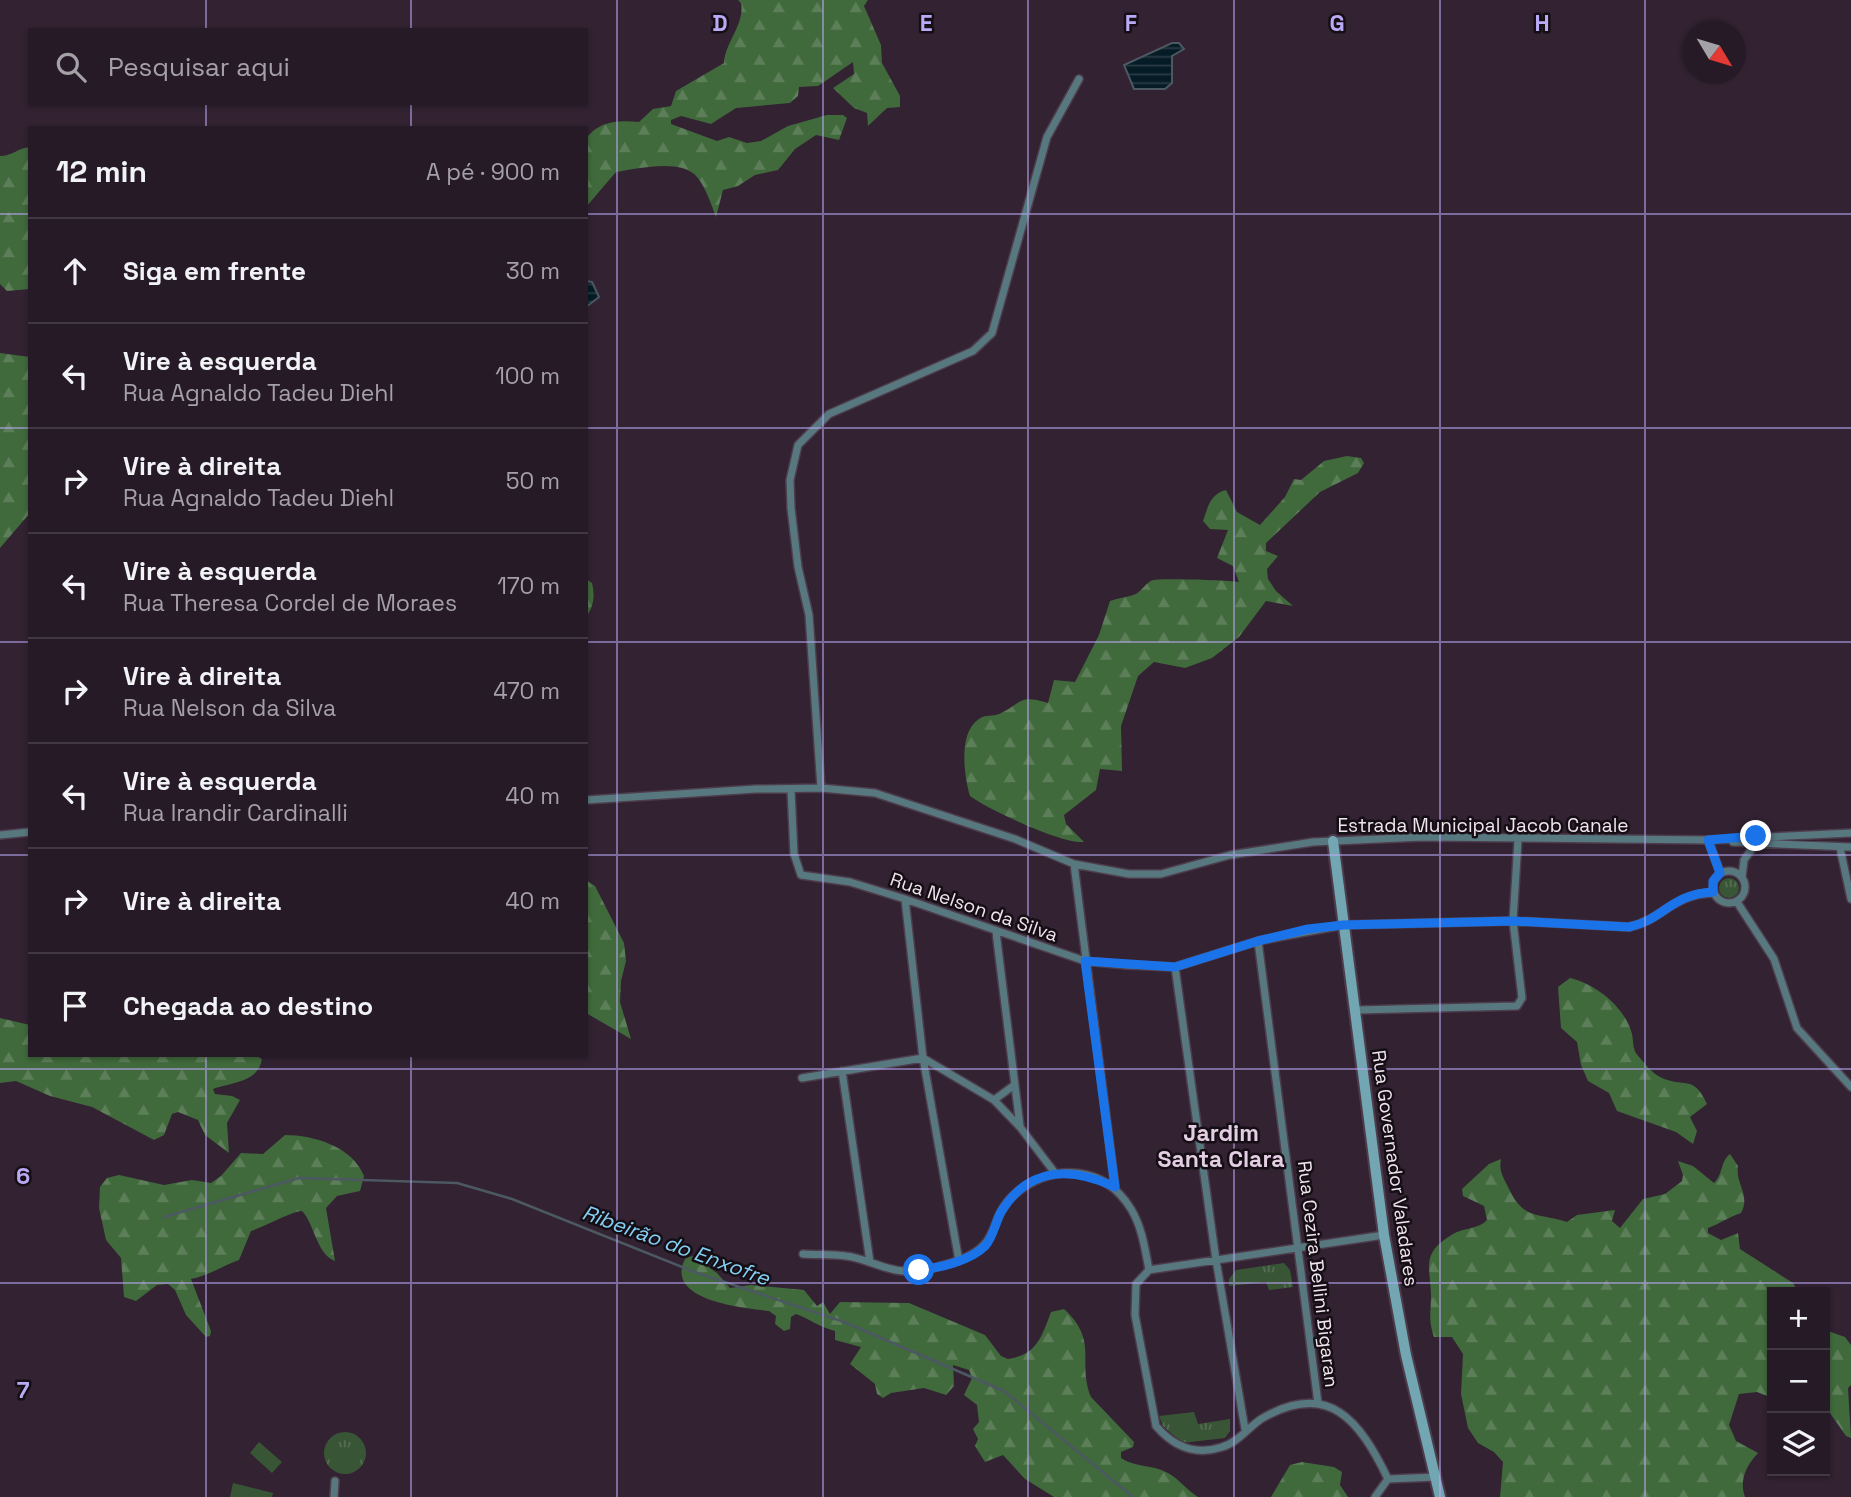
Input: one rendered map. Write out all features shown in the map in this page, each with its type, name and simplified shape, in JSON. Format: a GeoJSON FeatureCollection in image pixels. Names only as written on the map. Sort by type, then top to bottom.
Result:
{"type":"FeatureCollection","features":[{"type":"Feature","properties":{"kind":"street"},"geometry":{"type":"LineString","coordinates":[[821,788],[809,615],[798,567],[791,508],[790,480],[798,445],[829,414],[973,351],[992,334],[1047,137],[1079,79]]}},
{"type":"Feature","properties":{"kind":"street","name":"Estrada Municipal Jacob Canale"},"geometry":{"type":"LineString","coordinates":[[588,800],[756,789],[821,788],[875,793],[1015,839],[1074,864],[1129,874],[1161,874],[1230,855],[1333,841],[1423,837],[1708,840],[1851,833]]}},
{"type":"Feature","properties":{"kind":"street","name":"Rua Nelson da Silva"},"geometry":{"type":"LineString","coordinates":[[791,790],[794,854],[801,875],[850,883],[905,899],[1085,961],[1175,967],[1258,941],[1308,929],[1343,925],[1513,921],[1629,927],[1644,924],[1676,900],[1694,893],[1713,892]]}},
{"type":"Feature","properties":{"kind":"street"},"geometry":{"type":"LineString","coordinates":[[0,835],[28,832]]}},
{"type":"Feature","properties":{"kind":"street"},"geometry":{"type":"LineString","coordinates":[[1357,1010],[1517,1006],[1522,998],[1513,921],[1518,840]]}},
{"type":"Feature","properties":{"kind":"street"},"geometry":{"type":"LineString","coordinates":[[1720,873],[1708,840],[1840,848],[1851,846]]}},
{"type":"Feature","properties":{"kind":"street","name":"Rua Governador Valadares"},"geometry":{"type":"LineString","coordinates":[[1333,841],[1357,1010],[1384,1235],[1406,1355],[1440,1497]]}},
{"type":"Feature","properties":{"kind":"street"},"geometry":{"type":"LineString","coordinates":[[1737,902],[1745,887],[1741,877],[1744,860],[1756,843]]}},
{"type":"Feature","properties":{"kind":"street"},"geometry":{"type":"LineString","coordinates":[[1840,848],[1851,900]]}},
{"type":"Feature","properties":{"kind":"street"},"geometry":{"type":"LineString","coordinates":[[1074,864],[1115,1187],[1140,1229],[1149,1270]]}},
{"type":"Feature","properties":{"kind":"street"},"geometry":{"type":"LineString","coordinates":[[1737,902],[1726,903],[1713,892],[1713,881],[1720,873],[1732,871],[1741,877]]}},
{"type":"Feature","properties":{"kind":"street"},"geometry":{"type":"LineString","coordinates":[[905,899],[923,1058],[959,1261]]}},
{"type":"Feature","properties":{"kind":"street"},"geometry":{"type":"LineString","coordinates":[[1737,902],[1774,959],[1797,1028],[1851,1087]]}},
{"type":"Feature","properties":{"kind":"street"},"geometry":{"type":"LineString","coordinates":[[996,932],[1020,1127]]}},
{"type":"Feature","properties":{"kind":"street","name":"Rua Cezira Bellini Bigaran"},"geometry":{"type":"LineString","coordinates":[[1258,941],[1318,1402]]}},
{"type":"Feature","properties":{"kind":"street"},"geometry":{"type":"LineString","coordinates":[[1175,967],[1216,1259],[1245,1429]]}},
{"type":"Feature","properties":{"kind":"street"},"geometry":{"type":"LineString","coordinates":[[802,1078],[923,1058],[994,1100],[1020,1127],[1055,1172]]}},
{"type":"Feature","properties":{"kind":"street"},"geometry":{"type":"LineString","coordinates":[[842,1071],[870,1262]]}},
{"type":"Feature","properties":{"kind":"street"},"geometry":{"type":"LineString","coordinates":[[994,1100],[1013,1086]]}},
{"type":"Feature","properties":{"kind":"street"},"geometry":{"type":"LineString","coordinates":[[803,1254],[846,1256],[902,1271],[928,1269],[959,1261],[987,1244],[999,1217],[1015,1194],[1055,1172],[1083,1175],[1115,1187]]}},
{"type":"Feature","properties":{"kind":"street"},"geometry":{"type":"LineString","coordinates":[[1384,1235],[1298,1245],[1149,1270],[1136,1284],[1133,1294],[1156,1426],[1167,1440],[1190,1451],[1223,1447],[1236,1440],[1245,1429],[1272,1413],[1298,1404],[1318,1402],[1345,1416],[1360,1428],[1388,1479]]}},
{"type":"Feature","properties":{"kind":"street"},"geometry":{"type":"LineString","coordinates":[[1388,1479],[1436,1477]]}},
{"type":"Feature","properties":{"kind":"street"},"geometry":{"type":"LineString","coordinates":[[1375,1497],[1388,1479]]}},
{"type":"Feature","properties":{"kind":"street"},"geometry":{"type":"LineString","coordinates":[[334,1497],[335,1481]]}},
{"type":"Feature","properties":{"kind":"green space"},"geometry":{"type":"Polygon","coordinates":[[[738,0],[868,0],[864,6],[881,45],[882,63],[900,96],[900,107],[887,108],[868,126],[867,113],[854,108],[833,88],[854,74],[853,62],[818,86],[799,87],[798,96],[790,103],[736,108],[711,124],[681,116],[671,120],[671,124],[717,141],[729,137],[747,143],[761,141],[788,126],[827,115],[843,115],[847,118],[839,140],[816,135],[795,149],[778,170],[755,175],[738,186],[723,190],[716,217],[706,191],[697,177],[690,171],[670,166],[616,172],[588,205],[588,137],[603,125],[624,121],[639,122],[653,109],[671,106],[676,91],[724,63],[738,26],[741,3],[738,0]]]}},
{"type":"Feature","properties":{"kind":"green space"},"geometry":{"type":"Polygon","coordinates":[[[28,148],[28,289],[7,291],[0,284],[0,156],[28,148]]]}},
{"type":"Feature","properties":{"kind":"green space"},"geometry":{"type":"Polygon","coordinates":[[[0,353],[28,357],[28,515],[0,548],[0,353]]]}},
{"type":"Feature","properties":{"kind":"green space"},"geometry":{"type":"Polygon","coordinates":[[[1347,456],[1361,458],[1364,463],[1358,473],[1320,492],[1266,543],[1266,551],[1278,556],[1267,569],[1268,579],[1276,591],[1293,606],[1266,601],[1239,637],[1212,658],[1185,668],[1154,662],[1138,676],[1121,726],[1122,771],[1100,769],[1096,790],[1064,815],[1066,824],[1084,842],[1060,838],[1026,825],[970,796],[964,755],[972,725],[981,717],[999,714],[1021,701],[1031,699],[1048,703],[1054,680],[1075,682],[1099,635],[1110,601],[1136,594],[1153,580],[1239,582],[1233,566],[1217,558],[1228,530],[1210,529],[1203,521],[1210,502],[1216,495],[1226,490],[1237,512],[1260,525],[1285,497],[1294,479],[1301,480],[1324,461],[1347,456]]]}},
{"type":"Feature","properties":{"kind":"green space"},"geometry":{"type":"Polygon","coordinates":[[[588,580],[592,583],[594,597],[588,614],[588,580]]]}},
{"type":"Feature","properties":{"kind":"green space"},"geometry":{"type":"Polygon","coordinates":[[[1725,878],[1733,878],[1739,888],[1733,898],[1725,898],[1719,892],[1719,884],[1725,878]]]}},
{"type":"Feature","properties":{"kind":"green space"},"geometry":{"type":"Polygon","coordinates":[[[588,881],[595,886],[624,943],[626,961],[620,1002],[631,1039],[588,1014],[588,881]]]}},
{"type":"Feature","properties":{"kind":"green space"},"geometry":{"type":"Polygon","coordinates":[[[1570,978],[1590,985],[1616,1006],[1628,1024],[1636,1052],[1652,1071],[1668,1080],[1692,1085],[1702,1094],[1707,1104],[1690,1117],[1697,1131],[1693,1144],[1676,1132],[1617,1111],[1609,1093],[1588,1081],[1581,1065],[1577,1042],[1561,1028],[1558,987],[1570,978]]]}},
{"type":"Feature","properties":{"kind":"green space"},"geometry":{"type":"Polygon","coordinates":[[[0,1018],[28,1025],[28,1057],[262,1059],[255,1073],[249,1077],[213,1089],[215,1094],[240,1100],[227,1123],[229,1153],[205,1135],[198,1120],[178,1112],[172,1114],[164,1135],[154,1140],[92,1107],[50,1096],[16,1081],[0,1083],[0,1018]]]}},
{"type":"Feature","properties":{"kind":"green space"},"geometry":{"type":"Polygon","coordinates":[[[285,1135],[320,1140],[342,1150],[359,1166],[364,1176],[360,1191],[337,1196],[326,1208],[335,1261],[329,1258],[320,1246],[302,1211],[251,1231],[239,1260],[191,1279],[211,1331],[210,1336],[206,1337],[186,1315],[175,1290],[168,1284],[157,1285],[136,1301],[124,1297],[121,1258],[106,1240],[99,1208],[100,1187],[107,1178],[119,1175],[164,1185],[192,1180],[211,1183],[221,1176],[241,1153],[263,1154],[285,1135]]]}},
{"type":"Feature","properties":{"kind":"green space"},"geometry":{"type":"Polygon","coordinates":[[[1730,1154],[1738,1166],[1744,1207],[1741,1213],[1708,1228],[1708,1233],[1721,1240],[1738,1233],[1740,1249],[1795,1287],[1767,1287],[1767,1396],[1757,1392],[1739,1394],[1729,1425],[1736,1441],[1758,1453],[1745,1473],[1745,1497],[1500,1497],[1503,1462],[1494,1452],[1478,1443],[1468,1428],[1461,1394],[1463,1354],[1452,1337],[1434,1337],[1431,1325],[1429,1268],[1432,1254],[1436,1247],[1453,1234],[1487,1220],[1484,1206],[1463,1196],[1462,1189],[1489,1164],[1501,1159],[1504,1178],[1513,1197],[1525,1210],[1567,1222],[1577,1215],[1615,1210],[1612,1221],[1620,1228],[1643,1199],[1665,1194],[1682,1181],[1683,1175],[1678,1161],[1693,1166],[1714,1183],[1730,1154]]]}},
{"type":"Feature","properties":{"kind":"green space"},"geometry":{"type":"Polygon","coordinates":[[[692,1256],[717,1273],[730,1288],[751,1285],[804,1290],[817,1306],[823,1302],[830,1314],[840,1302],[909,1303],[985,1335],[1001,1356],[1008,1359],[1032,1349],[1051,1312],[1064,1309],[1081,1331],[1091,1397],[1134,1442],[1133,1447],[1121,1452],[1121,1458],[1168,1473],[1198,1497],[1054,1497],[1025,1479],[1003,1455],[985,1462],[975,1446],[978,1439],[973,1429],[979,1422],[977,1405],[964,1395],[972,1378],[969,1370],[953,1365],[954,1386],[946,1395],[924,1388],[891,1393],[883,1398],[877,1394],[875,1384],[850,1364],[861,1347],[835,1340],[835,1331],[796,1314],[791,1317],[790,1329],[784,1331],[775,1324],[776,1316],[769,1311],[742,1308],[710,1300],[696,1293],[686,1284],[682,1273],[685,1259],[692,1256]]]}},
{"type":"Feature","properties":{"kind":"green space"},"geometry":{"type":"Polygon","coordinates":[[[1284,1263],[1290,1270],[1293,1287],[1269,1290],[1266,1282],[1229,1286],[1229,1279],[1236,1270],[1284,1263]]]}},
{"type":"Feature","properties":{"kind":"green space"},"geometry":{"type":"Polygon","coordinates":[[[1830,1332],[1845,1337],[1851,1345],[1851,1385],[1848,1388],[1851,1438],[1846,1436],[1830,1413],[1830,1332]]]}},
{"type":"Feature","properties":{"kind":"green space"},"geometry":{"type":"Polygon","coordinates":[[[1194,1412],[1198,1424],[1230,1419],[1230,1431],[1225,1438],[1182,1443],[1163,1426],[1159,1416],[1194,1412]]]}},
{"type":"Feature","properties":{"kind":"green space"},"geometry":{"type":"Polygon","coordinates":[[[345,1432],[360,1438],[366,1453],[360,1468],[345,1474],[330,1468],[324,1453],[330,1438],[345,1432]]]}},
{"type":"Feature","properties":{"kind":"green space"},"geometry":{"type":"Polygon","coordinates":[[[259,1442],[282,1462],[272,1473],[250,1453],[259,1442]]]}},
{"type":"Feature","properties":{"kind":"green space"},"geometry":{"type":"Polygon","coordinates":[[[1302,1462],[1334,1467],[1342,1472],[1340,1485],[1348,1497],[1271,1497],[1290,1465],[1302,1462]]]}},
{"type":"Feature","properties":{"kind":"green space"},"geometry":{"type":"Polygon","coordinates":[[[233,1483],[273,1493],[272,1497],[230,1497],[233,1483]]]}},
{"type":"Feature","properties":{"kind":"water"},"geometry":{"type":"Polygon","coordinates":[[[1172,43],[1179,43],[1184,49],[1172,56],[1172,83],[1165,89],[1134,89],[1124,65],[1172,43]]]}},
{"type":"Feature","properties":{"kind":"water"},"geometry":{"type":"Polygon","coordinates":[[[588,281],[592,282],[599,297],[588,305],[588,281]]]}},
{"type":"Feature","properties":{"kind":"waterway","name":"Ribeirão do Enxofre"},"geometry":{"type":"LineString","coordinates":[[164,1217],[299,1178],[457,1183],[512,1199],[692,1271],[844,1322],[1004,1391],[1133,1497]]}},
{"type":"Feature","properties":{"kind":"district","name":"Jardim Santa Clara"},"geometry":{"type":"Point","coordinates":[1221,1146]}},
{"type":"Feature","properties":{"kind":"route"},"geometry":{"type":"LineString","coordinates":[[919,1270],[959,1261],[978,1252],[987,1244],[999,1217],[1015,1194],[1055,1172],[1071,1172],[1115,1187],[1085,961],[1175,967],[1222,950],[1308,929],[1343,925],[1513,921],[1629,927],[1644,924],[1676,900],[1694,893],[1713,892],[1713,881],[1720,873],[1708,840],[1756,836]]}}]}
